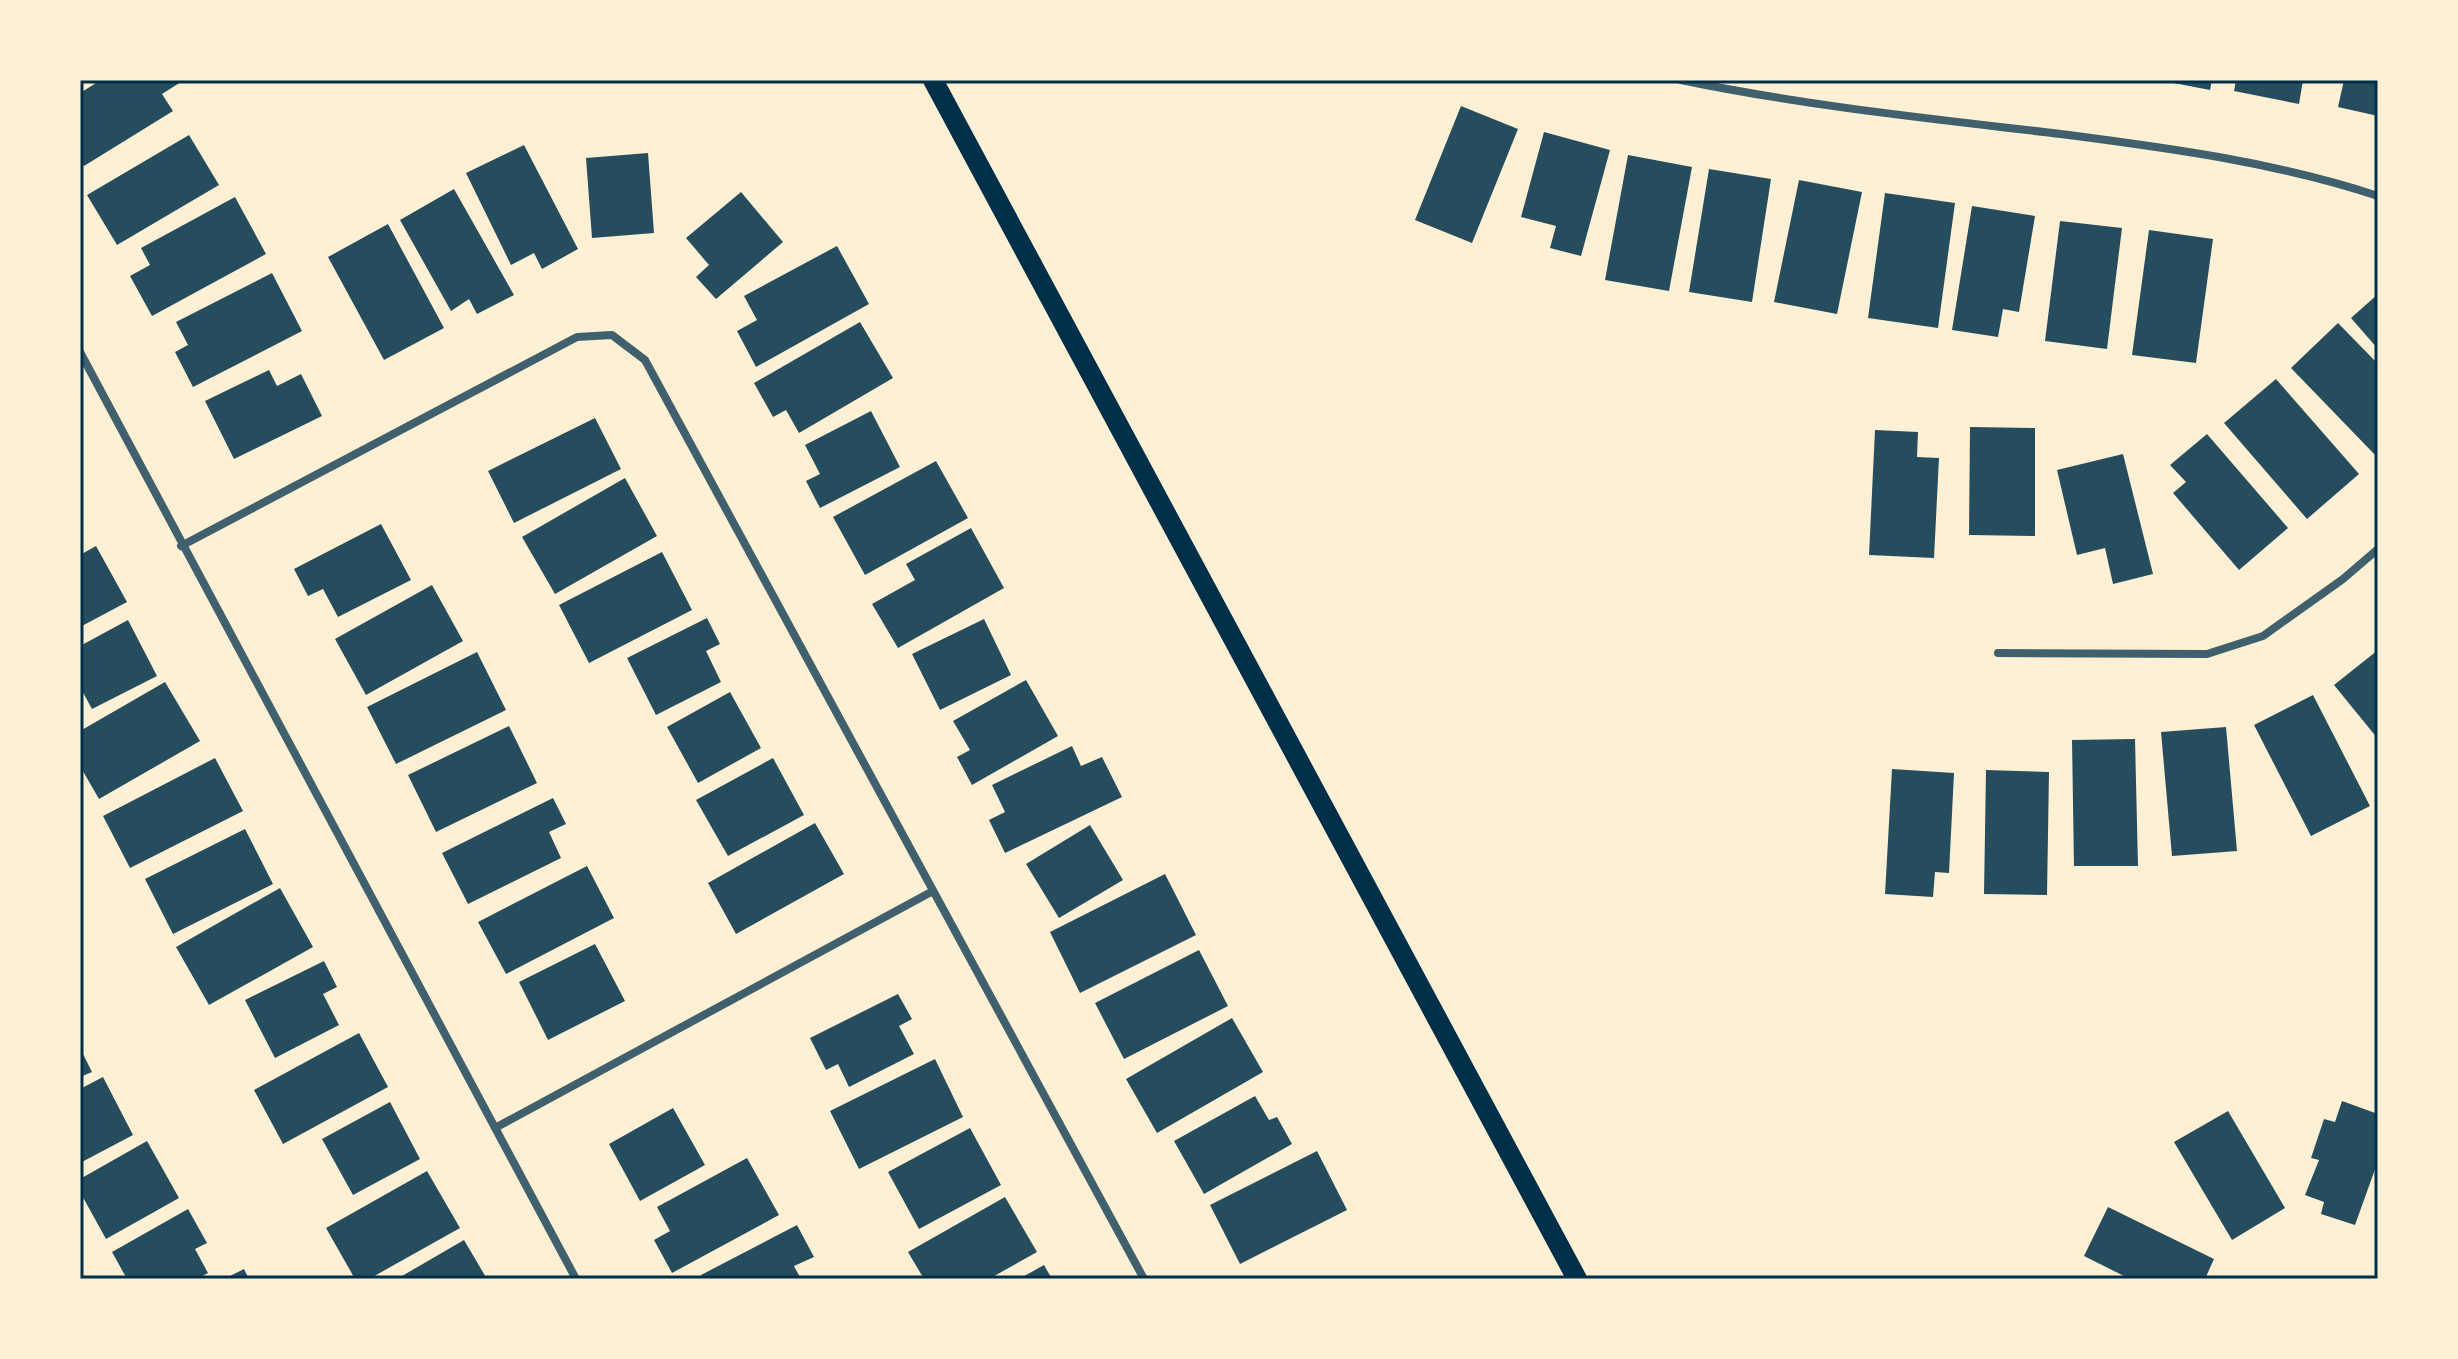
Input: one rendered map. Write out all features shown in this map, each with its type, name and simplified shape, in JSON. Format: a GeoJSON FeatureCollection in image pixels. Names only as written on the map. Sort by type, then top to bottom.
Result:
{"type":"FeatureCollection","features":[{"type":"Feature","properties":{"kind":"main road"},"geometry":{"type":"LineString","coordinates":[[933,80],[1577,1279]]}},
{"type":"Feature","properties":{"kind":"street"},"geometry":{"type":"LineString","coordinates":[[1681,80],[1886,113],[2237,159],[2319,176],[2378,196]]}},
{"type":"Feature","properties":{"kind":"street"},"geometry":{"type":"LineString","coordinates":[[181,546],[577,337],[612,335],[645,360],[1144,1279]]}},
{"type":"Feature","properties":{"kind":"street"},"geometry":{"type":"LineString","coordinates":[[80,352],[181,546],[576,1279]]}},
{"type":"Feature","properties":{"kind":"street"},"geometry":{"type":"LineString","coordinates":[[1998,653],[2207,654],[2263,636],[2343,579],[2378,549]]}},
{"type":"Feature","properties":{"kind":"street"},"geometry":{"type":"LineString","coordinates":[[495,1128],[933,891]]}},
{"type":"Feature","properties":{"kind":"building"},"geometry":{"type":"Polygon","coordinates":[[[101,80],[184,80],[162,94],[173,111],[84,166],[80,160],[80,93],[101,80]]]}},
{"type":"Feature","properties":{"kind":"building"},"geometry":{"type":"Polygon","coordinates":[[[2158,80],[2212,80],[2210,90],[2158,80]]]}},
{"type":"Feature","properties":{"kind":"building"},"geometry":{"type":"Polygon","coordinates":[[[2236,80],[2303,80],[2299,104],[2234,91],[2236,80]]]}},
{"type":"Feature","properties":{"kind":"building"},"geometry":{"type":"Polygon","coordinates":[[[2344,80],[2378,80],[2378,116],[2338,107],[2344,80]]]}},
{"type":"Feature","properties":{"kind":"building"},"geometry":{"type":"Polygon","coordinates":[[[1461,106],[1518,129],[1472,243],[1415,220],[1461,106]]]}},
{"type":"Feature","properties":{"kind":"building"},"geometry":{"type":"Polygon","coordinates":[[[1544,132],[1610,150],[1581,256],[1550,248],[1556,226],[1521,217],[1544,132]]]}},
{"type":"Feature","properties":{"kind":"building"},"geometry":{"type":"Polygon","coordinates":[[[189,135],[219,185],[117,245],[87,195],[189,135]]]}},
{"type":"Feature","properties":{"kind":"building"},"geometry":{"type":"Polygon","coordinates":[[[524,145],[578,249],[542,269],[534,253],[511,265],[466,173],[524,145]]]}},
{"type":"Feature","properties":{"kind":"building"},"geometry":{"type":"Polygon","coordinates":[[[648,153],[654,233],[592,238],[586,158],[648,153]]]}},
{"type":"Feature","properties":{"kind":"building"},"geometry":{"type":"Polygon","coordinates":[[[1628,155],[1692,167],[1669,291],[1605,280],[1628,155]]]}},
{"type":"Feature","properties":{"kind":"building"},"geometry":{"type":"Polygon","coordinates":[[[1709,169],[1771,179],[1752,302],[1689,292],[1709,169]]]}},
{"type":"Feature","properties":{"kind":"building"},"geometry":{"type":"Polygon","coordinates":[[[1799,180],[1862,192],[1837,314],[1774,302],[1799,180]]]}},
{"type":"Feature","properties":{"kind":"building"},"geometry":{"type":"Polygon","coordinates":[[[454,189],[514,295],[477,314],[469,299],[451,311],[400,220],[454,189]]]}},
{"type":"Feature","properties":{"kind":"building"},"geometry":{"type":"Polygon","coordinates":[[[741,192],[783,242],[716,299],[696,277],[709,265],[686,238],[741,192]]]}},
{"type":"Feature","properties":{"kind":"building"},"geometry":{"type":"Polygon","coordinates":[[[1885,193],[1955,203],[1938,328],[1868,318],[1885,193]]]}},
{"type":"Feature","properties":{"kind":"building"},"geometry":{"type":"Polygon","coordinates":[[[235,197],[266,254],[152,316],[130,276],[150,265],[141,248],[235,197]]]}},
{"type":"Feature","properties":{"kind":"building"},"geometry":{"type":"Polygon","coordinates":[[[1972,206],[2035,216],[2019,312],[2003,309],[1998,337],[1952,330],[1972,206]]]}},
{"type":"Feature","properties":{"kind":"building"},"geometry":{"type":"Polygon","coordinates":[[[2060,221],[2122,228],[2107,349],[2045,341],[2060,221]]]}},
{"type":"Feature","properties":{"kind":"building"},"geometry":{"type":"Polygon","coordinates":[[[388,224],[444,328],[384,360],[328,257],[388,224]]]}},
{"type":"Feature","properties":{"kind":"building"},"geometry":{"type":"Polygon","coordinates":[[[2149,230],[2213,239],[2196,363],[2132,355],[2149,230]]]}},
{"type":"Feature","properties":{"kind":"building"},"geometry":{"type":"Polygon","coordinates":[[[837,246],[869,304],[756,367],[737,331],[757,320],[744,296],[837,246]]]}},
{"type":"Feature","properties":{"kind":"building"},"geometry":{"type":"Polygon","coordinates":[[[272,273],[302,331],[193,387],[175,352],[188,345],[176,322],[272,273]]]}},
{"type":"Feature","properties":{"kind":"building"},"geometry":{"type":"Polygon","coordinates":[[[2378,294],[2378,349],[2351,318],[2378,294]]]}},
{"type":"Feature","properties":{"kind":"building"},"geometry":{"type":"Polygon","coordinates":[[[860,322],[893,378],[799,433],[786,410],[773,417],[754,383],[860,322]]]}},
{"type":"Feature","properties":{"kind":"building"},"geometry":{"type":"Polygon","coordinates":[[[2338,323],[2378,364],[2378,458],[2291,368],[2338,323]]]}},
{"type":"Feature","properties":{"kind":"building"},"geometry":{"type":"Polygon","coordinates":[[[269,370],[277,386],[301,374],[322,416],[234,459],[205,401],[269,370]]]}},
{"type":"Feature","properties":{"kind":"building"},"geometry":{"type":"Polygon","coordinates":[[[2276,379],[2359,474],[2307,519],[2224,423],[2276,379]]]}},
{"type":"Feature","properties":{"kind":"building"},"geometry":{"type":"Polygon","coordinates":[[[871,411],[900,467],[820,508],[806,481],[820,474],[805,445],[871,411]]]}},
{"type":"Feature","properties":{"kind":"building"},"geometry":{"type":"Polygon","coordinates":[[[595,418],[621,469],[514,523],[488,471],[595,418]]]}},
{"type":"Feature","properties":{"kind":"building"},"geometry":{"type":"Polygon","coordinates":[[[1970,427],[2035,428],[2035,536],[1969,535],[1970,427]]]}},
{"type":"Feature","properties":{"kind":"building"},"geometry":{"type":"Polygon","coordinates":[[[1875,430],[1918,432],[1917,457],[1939,458],[1934,558],[1869,555],[1875,430]]]}},
{"type":"Feature","properties":{"kind":"building"},"geometry":{"type":"Polygon","coordinates":[[[2207,434],[2288,528],[2239,570],[2173,493],[2186,482],[2170,465],[2207,434]]]}},
{"type":"Feature","properties":{"kind":"building"},"geometry":{"type":"Polygon","coordinates":[[[2123,454],[2153,574],[2113,584],[2105,548],[2077,555],[2057,470],[2123,454]]]}},
{"type":"Feature","properties":{"kind":"building"},"geometry":{"type":"Polygon","coordinates":[[[936,461],[968,518],[865,575],[833,517],[936,461]]]}},
{"type":"Feature","properties":{"kind":"building"},"geometry":{"type":"Polygon","coordinates":[[[625,478],[657,536],[555,594],[522,537],[625,478]]]}},
{"type":"Feature","properties":{"kind":"building"},"geometry":{"type":"Polygon","coordinates":[[[381,524],[411,580],[338,617],[323,589],[308,596],[294,569],[381,524]]]}},
{"type":"Feature","properties":{"kind":"building"},"geometry":{"type":"Polygon","coordinates":[[[971,528],[1004,588],[898,648],[872,604],[915,580],[906,564],[971,528]]]}},
{"type":"Feature","properties":{"kind":"building"},"geometry":{"type":"Polygon","coordinates":[[[96,546],[127,602],[80,627],[80,555],[96,546]]]}},
{"type":"Feature","properties":{"kind":"building"},"geometry":{"type":"Polygon","coordinates":[[[662,552],[692,610],[589,663],[559,605],[662,552]]]}},
{"type":"Feature","properties":{"kind":"building"},"geometry":{"type":"Polygon","coordinates":[[[432,585],[463,641],[366,695],[335,639],[432,585]]]}},
{"type":"Feature","properties":{"kind":"building"},"geometry":{"type":"Polygon","coordinates":[[[707,618],[720,644],[706,651],[721,682],[656,715],[627,658],[707,618]]]}},
{"type":"Feature","properties":{"kind":"building"},"geometry":{"type":"Polygon","coordinates":[[[984,619],[1011,675],[940,710],[912,654],[984,619]]]}},
{"type":"Feature","properties":{"kind":"building"},"geometry":{"type":"Polygon","coordinates":[[[128,620],[157,676],[92,709],[80,687],[80,646],[128,620]]]}},
{"type":"Feature","properties":{"kind":"building"},"geometry":{"type":"Polygon","coordinates":[[[2378,650],[2378,739],[2334,685],[2378,650]]]}},
{"type":"Feature","properties":{"kind":"building"},"geometry":{"type":"Polygon","coordinates":[[[477,652],[506,710],[396,764],[367,707],[477,652]]]}},
{"type":"Feature","properties":{"kind":"building"},"geometry":{"type":"Polygon","coordinates":[[[1026,680],[1058,736],[972,785],[957,757],[970,750],[953,721],[1026,680]]]}},
{"type":"Feature","properties":{"kind":"building"},"geometry":{"type":"Polygon","coordinates":[[[165,682],[200,741],[99,799],[80,766],[80,731],[165,682]]]}},
{"type":"Feature","properties":{"kind":"building"},"geometry":{"type":"Polygon","coordinates":[[[730,692],[761,748],[698,783],[667,727],[730,692]]]}},
{"type":"Feature","properties":{"kind":"building"},"geometry":{"type":"Polygon","coordinates":[[[2313,695],[2370,806],[2311,836],[2254,725],[2313,695]]]}},
{"type":"Feature","properties":{"kind":"building"},"geometry":{"type":"Polygon","coordinates":[[[509,726],[537,783],[436,832],[408,775],[509,726]]]}},
{"type":"Feature","properties":{"kind":"building"},"geometry":{"type":"Polygon","coordinates":[[[2226,727],[2237,851],[2172,856],[2161,732],[2226,727]]]}},
{"type":"Feature","properties":{"kind":"building"},"geometry":{"type":"Polygon","coordinates":[[[2135,739],[2138,866],[2074,866],[2072,740],[2135,739]]]}},
{"type":"Feature","properties":{"kind":"building"},"geometry":{"type":"Polygon","coordinates":[[[1072,746],[1081,766],[1102,757],[1122,797],[1005,853],[989,820],[1005,812],[992,785],[1072,746]]]}},
{"type":"Feature","properties":{"kind":"building"},"geometry":{"type":"Polygon","coordinates":[[[215,758],[243,811],[130,868],[103,816],[215,758]]]}},
{"type":"Feature","properties":{"kind":"building"},"geometry":{"type":"Polygon","coordinates":[[[773,758],[804,815],[728,856],[696,800],[773,758]]]}},
{"type":"Feature","properties":{"kind":"building"},"geometry":{"type":"Polygon","coordinates":[[[1892,769],[1954,773],[1949,873],[1935,872],[1933,897],[1885,894],[1892,769]]]}},
{"type":"Feature","properties":{"kind":"building"},"geometry":{"type":"Polygon","coordinates":[[[1986,770],[2049,772],[2047,895],[1984,894],[1986,770]]]}},
{"type":"Feature","properties":{"kind":"building"},"geometry":{"type":"Polygon","coordinates":[[[553,798],[566,824],[549,832],[561,858],[468,904],[442,853],[553,798]]]}},
{"type":"Feature","properties":{"kind":"building"},"geometry":{"type":"Polygon","coordinates":[[[815,823],[844,874],[736,934],[708,883],[815,823]]]}},
{"type":"Feature","properties":{"kind":"building"},"geometry":{"type":"Polygon","coordinates":[[[1090,825],[1123,880],[1059,918],[1026,864],[1090,825]]]}},
{"type":"Feature","properties":{"kind":"building"},"geometry":{"type":"Polygon","coordinates":[[[245,829],[273,884],[173,934],[145,879],[245,829]]]}},
{"type":"Feature","properties":{"kind":"building"},"geometry":{"type":"Polygon","coordinates":[[[587,866],[614,918],[506,974],[478,922],[587,866]]]}},
{"type":"Feature","properties":{"kind":"building"},"geometry":{"type":"Polygon","coordinates":[[[1165,874],[1196,935],[1080,993],[1050,932],[1165,874]]]}},
{"type":"Feature","properties":{"kind":"building"},"geometry":{"type":"Polygon","coordinates":[[[280,888],[313,947],[209,1005],[176,947],[280,888]]]}},
{"type":"Feature","properties":{"kind":"building"},"geometry":{"type":"Polygon","coordinates":[[[595,944],[625,1001],[548,1040],[519,982],[595,944]]]}},
{"type":"Feature","properties":{"kind":"building"},"geometry":{"type":"Polygon","coordinates":[[[1199,950],[1228,1006],[1124,1059],[1095,1003],[1199,950]]]}},
{"type":"Feature","properties":{"kind":"building"},"geometry":{"type":"Polygon","coordinates":[[[324,961],[337,987],[323,994],[339,1025],[275,1058],[245,1000],[324,961]]]}},
{"type":"Feature","properties":{"kind":"building"},"geometry":{"type":"Polygon","coordinates":[[[898,994],[912,1019],[899,1026],[914,1054],[849,1087],[838,1064],[826,1070],[810,1038],[898,994]]]}},
{"type":"Feature","properties":{"kind":"building"},"geometry":{"type":"Polygon","coordinates":[[[1232,1018],[1263,1072],[1157,1133],[1126,1079],[1232,1018]]]}},
{"type":"Feature","properties":{"kind":"building"},"geometry":{"type":"Polygon","coordinates":[[[359,1033],[388,1087],[283,1144],[254,1090],[359,1033]]]}},
{"type":"Feature","properties":{"kind":"building"},"geometry":{"type":"Polygon","coordinates":[[[80,1048],[92,1072],[80,1077],[80,1048]]]}},
{"type":"Feature","properties":{"kind":"building"},"geometry":{"type":"Polygon","coordinates":[[[935,1059],[963,1117],[859,1169],[830,1111],[935,1059]]]}},
{"type":"Feature","properties":{"kind":"building"},"geometry":{"type":"Polygon","coordinates":[[[103,1077],[133,1135],[80,1163],[80,1089],[103,1077]]]}},
{"type":"Feature","properties":{"kind":"building"},"geometry":{"type":"Polygon","coordinates":[[[1255,1096],[1269,1120],[1277,1117],[1292,1144],[1204,1194],[1174,1141],[1255,1096]]]}},
{"type":"Feature","properties":{"kind":"building"},"geometry":{"type":"Polygon","coordinates":[[[2342,1101],[2378,1114],[2378,1161],[2355,1225],[2321,1214],[2324,1202],[2305,1195],[2319,1160],[2311,1158],[2324,1119],[2335,1122],[2342,1101]]]}},
{"type":"Feature","properties":{"kind":"building"},"geometry":{"type":"Polygon","coordinates":[[[390,1102],[420,1159],[353,1195],[322,1139],[390,1102]]]}},
{"type":"Feature","properties":{"kind":"building"},"geometry":{"type":"Polygon","coordinates":[[[673,1108],[705,1165],[640,1201],[609,1144],[673,1108]]]}},
{"type":"Feature","properties":{"kind":"building"},"geometry":{"type":"Polygon","coordinates":[[[2228,1111],[2285,1208],[2232,1240],[2174,1142],[2228,1111]]]}},
{"type":"Feature","properties":{"kind":"building"},"geometry":{"type":"Polygon","coordinates":[[[970,1128],[1001,1185],[919,1229],[888,1172],[970,1128]]]}},
{"type":"Feature","properties":{"kind":"building"},"geometry":{"type":"Polygon","coordinates":[[[147,1141],[179,1198],[106,1239],[80,1192],[80,1179],[147,1141]]]}},
{"type":"Feature","properties":{"kind":"building"},"geometry":{"type":"Polygon","coordinates":[[[1317,1151],[1347,1210],[1240,1264],[1210,1205],[1317,1151]]]}},
{"type":"Feature","properties":{"kind":"building"},"geometry":{"type":"Polygon","coordinates":[[[747,1158],[779,1215],[672,1273],[654,1240],[670,1231],[657,1207],[747,1158]]]}},
{"type":"Feature","properties":{"kind":"building"},"geometry":{"type":"Polygon","coordinates":[[[427,1171],[460,1228],[369,1279],[355,1279],[326,1228],[427,1171]]]}},
{"type":"Feature","properties":{"kind":"building"},"geometry":{"type":"Polygon","coordinates":[[[1005,1197],[1037,1252],[989,1279],[924,1279],[908,1252],[1005,1197]]]}},
{"type":"Feature","properties":{"kind":"building"},"geometry":{"type":"Polygon","coordinates":[[[2108,1207],[2214,1259],[2205,1279],[2130,1279],[2084,1256],[2108,1207]]]}},
{"type":"Feature","properties":{"kind":"building"},"geometry":{"type":"Polygon","coordinates":[[[188,1209],[207,1243],[195,1249],[208,1273],[197,1279],[127,1279],[112,1252],[188,1209]]]}},
{"type":"Feature","properties":{"kind":"building"},"geometry":{"type":"Polygon","coordinates":[[[797,1225],[814,1257],[794,1266],[801,1279],[704,1279],[701,1275],[797,1225]]]}},
{"type":"Feature","properties":{"kind":"building"},"geometry":{"type":"Polygon","coordinates":[[[464,1240],[487,1279],[404,1279],[402,1276],[464,1240]]]}},
{"type":"Feature","properties":{"kind":"building"},"geometry":{"type":"Polygon","coordinates":[[[1044,1265],[1052,1279],[1019,1279],[1044,1265]]]}},
{"type":"Feature","properties":{"kind":"building"},"geometry":{"type":"Polygon","coordinates":[[[244,1269],[249,1279],[224,1279],[244,1269]]]}}]}
